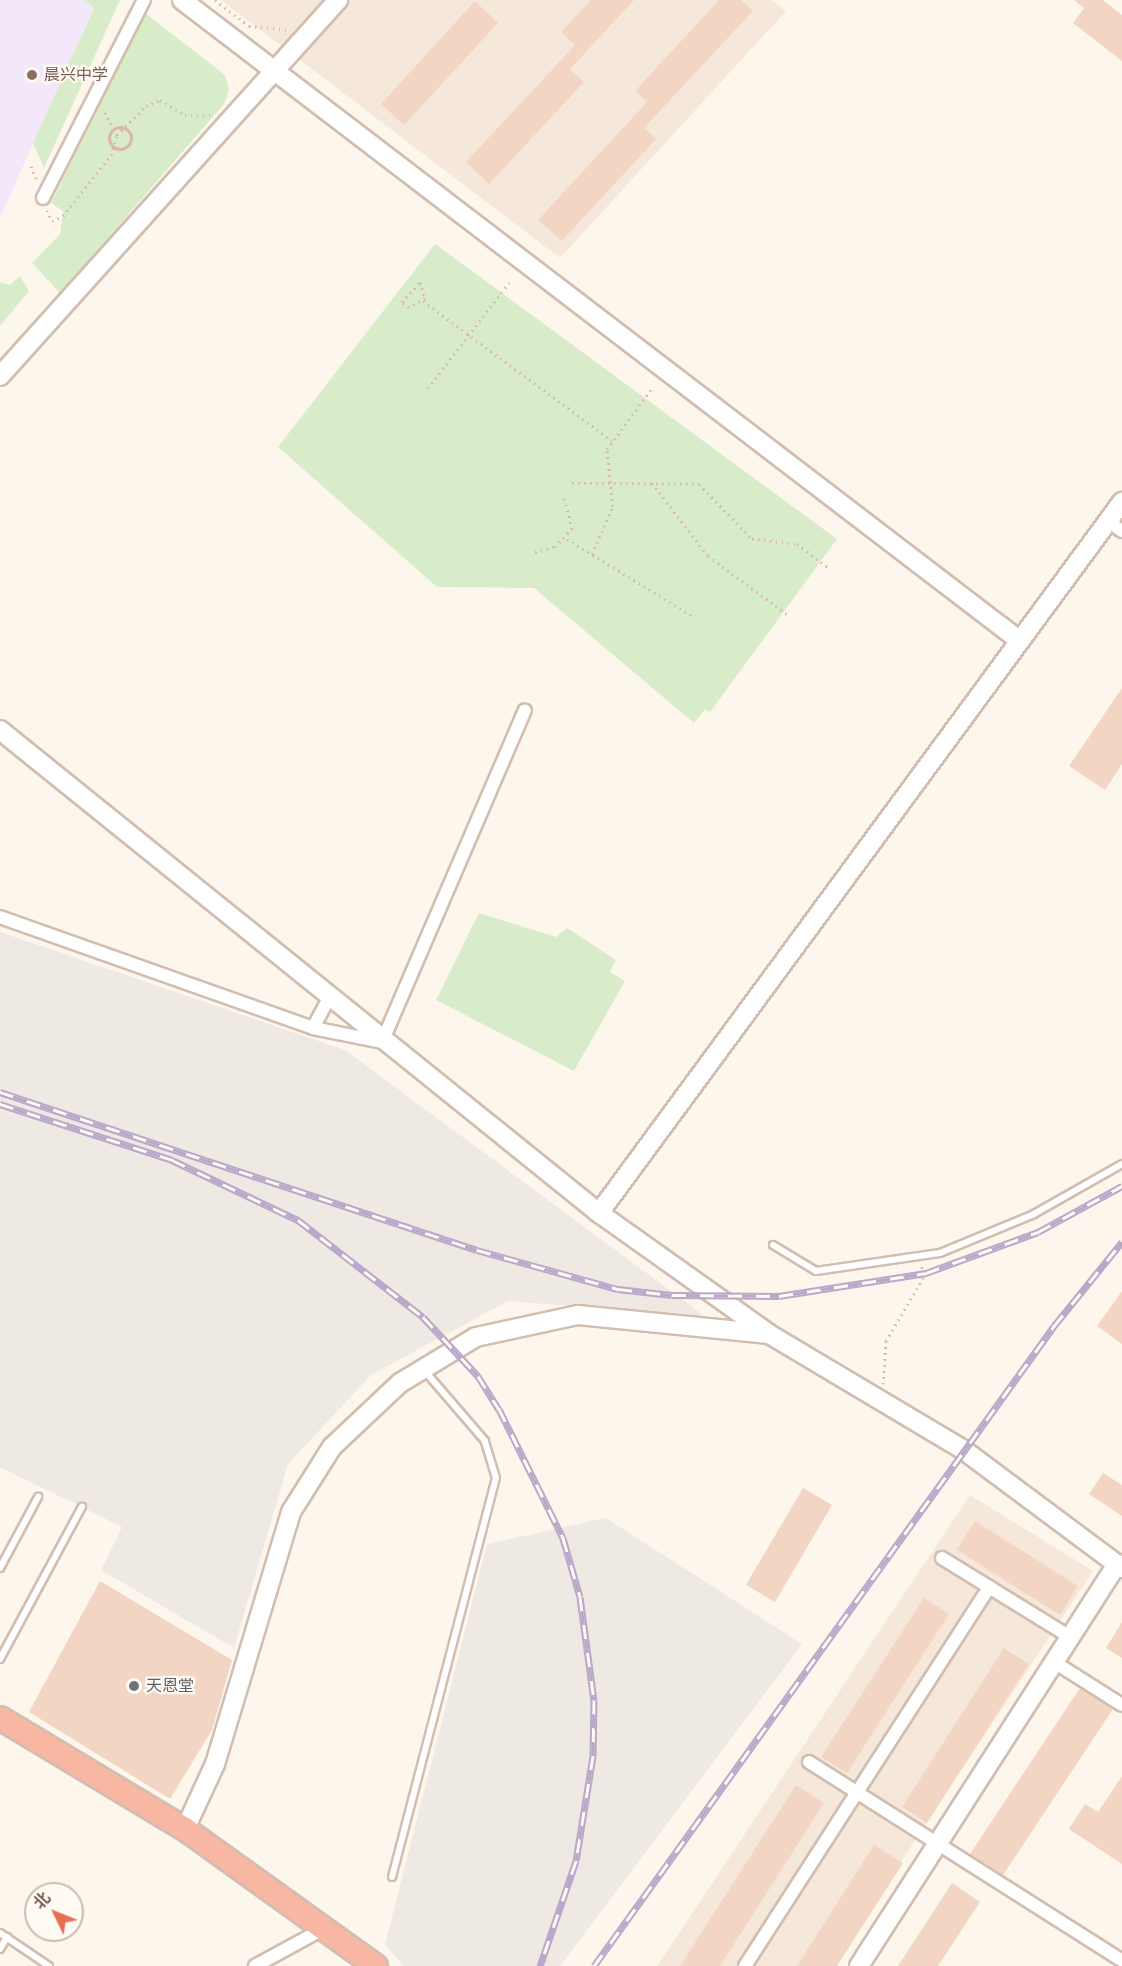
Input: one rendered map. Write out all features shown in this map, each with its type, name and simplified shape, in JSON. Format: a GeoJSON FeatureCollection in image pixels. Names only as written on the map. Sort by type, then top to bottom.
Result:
{"type":"FeatureCollection","features":[{"type":"Feature","properties":{"kind":"highway"},"geometry":{"type":"LineString","coordinates":[[0,1718],[185,1829],[376,1966]]}},
{"type":"Feature","properties":{"kind":"street"},"geometry":{"type":"LineString","coordinates":[[43,198],[144,0]]}},
{"type":"Feature","properties":{"kind":"street"},"geometry":{"type":"LineString","coordinates":[[182,0],[1020,641]]}},
{"type":"Feature","properties":{"kind":"street"},"geometry":{"type":"LineString","coordinates":[[0,376],[338,0]]}},
{"type":"Feature","properties":{"kind":"street"},"geometry":{"type":"LineString","coordinates":[[599,1213],[1020,641],[1115,526],[1122,502]]}},
{"type":"Feature","properties":{"kind":"street"},"geometry":{"type":"LineString","coordinates":[[382,1042],[525,710]]}},
{"type":"Feature","properties":{"kind":"street"},"geometry":{"type":"LineString","coordinates":[[0,730],[382,1042],[599,1213],[769,1334],[965,1451],[1120,1567],[1070,1637],[859,1966]]}},
{"type":"Feature","properties":{"kind":"street"},"geometry":{"type":"LineString","coordinates":[[0,917],[313,1028],[382,1042]]}},
{"type":"Feature","properties":{"kind":"street"},"geometry":{"type":"LineString","coordinates":[[313,1028],[329,998]]}},
{"type":"Feature","properties":{"kind":"street"},"geometry":{"type":"LineString","coordinates":[[185,1829],[215,1764],[291,1512],[332,1447],[400,1383],[476,1337],[578,1315],[769,1334]]}},
{"type":"Feature","properties":{"kind":"street"},"geometry":{"type":"LineString","coordinates":[[942,1558],[1070,1637]]}},
{"type":"Feature","properties":{"kind":"street"},"geometry":{"type":"LineString","coordinates":[[745,1966],[989,1587]]}},
{"type":"Feature","properties":{"kind":"street"},"geometry":{"type":"LineString","coordinates":[[1054,1662],[1122,1705]]}},
{"type":"Feature","properties":{"kind":"street"},"geometry":{"type":"LineString","coordinates":[[809,1762],[1117,1962]]}},
{"type":"Feature","properties":{"kind":"street"},"geometry":{"type":"LineString","coordinates":[[255,1966],[322,1929]]}},
{"type":"Feature","properties":{"kind":"lane"},"geometry":{"type":"LineString","coordinates":[[773,1245],[816,1271],[940,1253],[1034,1215],[1122,1164]]}},
{"type":"Feature","properties":{"kind":"lane"},"geometry":{"type":"LineString","coordinates":[[392,1877],[496,1478],[485,1441],[423,1369]]}},
{"type":"Feature","properties":{"kind":"lane"},"geometry":{"type":"LineString","coordinates":[[0,1568],[38,1497]]}},
{"type":"Feature","properties":{"kind":"lane"},"geometry":{"type":"LineString","coordinates":[[0,1659],[82,1507]]}},
{"type":"Feature","properties":{"kind":"lane"},"geometry":{"type":"LineString","coordinates":[[0,1933],[49,1966]]}},
{"type":"Feature","properties":{"kind":"lane"},"geometry":{"type":"LineString","coordinates":[[0,1949],[8,1937]]}},
{"type":"Feature","properties":{"kind":"path"},"geometry":{"type":"LineString","coordinates":[[215,0],[249,26],[292,30],[299,22]]}},
{"type":"Feature","properties":{"kind":"path"},"geometry":{"type":"LineString","coordinates":[[95,95],[117,135]]}},
{"type":"Feature","properties":{"kind":"path"},"geometry":{"type":"LineString","coordinates":[[31,166],[52,221],[63,216],[94,183],[123,127],[160,100],[199,119],[234,114]]}},
{"type":"Feature","properties":{"kind":"path"},"geometry":{"type":"LineString","coordinates":[[114,148],[109,137],[114,129],[123,127]]}},
{"type":"Feature","properties":{"kind":"path"},"geometry":{"type":"LineString","coordinates":[[114,148],[131,143],[123,127]]}},
{"type":"Feature","properties":{"kind":"path"},"geometry":{"type":"LineString","coordinates":[[423,301],[414,306],[402,302],[420,282],[423,301],[612,441]]}},
{"type":"Feature","properties":{"kind":"path"},"geometry":{"type":"LineString","coordinates":[[428,388],[509,283]]}},
{"type":"Feature","properties":{"kind":"path"},"geometry":{"type":"LineString","coordinates":[[592,554],[613,506],[607,449],[652,388]]}},
{"type":"Feature","properties":{"kind":"path"},"geometry":{"type":"LineString","coordinates":[[572,483],[699,484],[752,539],[797,544],[829,568]]}},
{"type":"Feature","properties":{"kind":"path"},"geometry":{"type":"LineString","coordinates":[[652,483],[708,556],[789,616]]}},
{"type":"Feature","properties":{"kind":"path"},"geometry":{"type":"LineString","coordinates":[[564,498],[573,517],[567,538]]}},
{"type":"Feature","properties":{"kind":"path"},"geometry":{"type":"LineString","coordinates":[[567,538],[694,616]]}},
{"type":"Feature","properties":{"kind":"path"},"geometry":{"type":"LineString","coordinates":[[535,552],[567,538]]}},
{"type":"Feature","properties":{"kind":"path"},"geometry":{"type":"LineString","coordinates":[[892,1392],[882,1384],[886,1341],[926,1273],[915,1257]]}},
{"type":"Feature","properties":{"kind":"shaded area","name":"晨兴中学"},"geometry":{"type":"Polygon","coordinates":[[[0,0],[85,0],[94,7],[0,218],[0,0]]]}},
{"type":"Feature","properties":{"kind":"shaded area"},"geometry":{"type":"Polygon","coordinates":[[[221,0],[771,0],[786,11],[560,258],[221,0]]]}},
{"type":"Feature","properties":{"kind":"shaded area"},"geometry":{"type":"Polygon","coordinates":[[[0,932],[345,1050],[706,1317],[508,1301],[371,1375],[288,1464],[234,1648],[101,1570],[122,1527],[0,1467],[0,932]]]}},
{"type":"Feature","properties":{"kind":"shaded area"},"geometry":{"type":"Polygon","coordinates":[[[970,1495],[1093,1571],[832,1966],[657,1966],[970,1495]]]}},
{"type":"Feature","properties":{"kind":"shaded area"},"geometry":{"type":"Polygon","coordinates":[[[606,1518],[802,1644],[560,1966],[404,1966],[385,1945],[487,1544],[606,1518]]]}},
{"type":"Feature","properties":{"kind":"green space"},"geometry":{"type":"Polygon","coordinates":[[[85,0],[120,0],[44,168],[33,143],[94,8],[85,0]]]}},
{"type":"Feature","properties":{"kind":"green space"},"geometry":{"type":"Polygon","coordinates":[[[145,13],[225,75],[229,90],[224,104],[60,293],[32,263],[60,234],[63,211],[51,203],[145,13]]]}},
{"type":"Feature","properties":{"kind":"green space"},"geometry":{"type":"Polygon","coordinates":[[[435,244],[837,539],[710,712],[705,709],[694,723],[534,588],[437,587],[278,447],[435,244]]]}},
{"type":"Feature","properties":{"kind":"green space"},"geometry":{"type":"Polygon","coordinates":[[[20,276],[29,291],[0,326],[0,282],[10,285],[20,276]]]}},
{"type":"Feature","properties":{"kind":"green space"},"geometry":{"type":"Polygon","coordinates":[[[479,913],[556,937],[567,928],[616,960],[610,972],[625,981],[574,1071],[436,1000],[479,913]]]}},
{"type":"Feature","properties":{"kind":"building"},"geometry":{"type":"Polygon","coordinates":[[[591,0],[634,0],[570,69],[584,82],[489,184],[466,162],[575,45],[561,32],[591,0]]]}},
{"type":"Feature","properties":{"kind":"building"},"geometry":{"type":"Polygon","coordinates":[[[719,0],[741,0],[753,11],[644,128],[656,139],[562,241],[538,220],[647,102],[635,91],[719,0]]]}},
{"type":"Feature","properties":{"kind":"building"},"geometry":{"type":"Polygon","coordinates":[[[1074,0],[1103,0],[1122,15],[1122,61],[1073,23],[1084,8],[1074,0]]]}},
{"type":"Feature","properties":{"kind":"building"},"geometry":{"type":"Polygon","coordinates":[[[475,1],[498,23],[404,125],[381,104],[475,1]]]}},
{"type":"Feature","properties":{"kind":"building"},"geometry":{"type":"Polygon","coordinates":[[[1122,688],[1122,764],[1105,790],[1069,766],[1122,688]]]}},
{"type":"Feature","properties":{"kind":"building"},"geometry":{"type":"Polygon","coordinates":[[[1122,1291],[1122,1344],[1097,1326],[1122,1291]]]}},
{"type":"Feature","properties":{"kind":"building"},"geometry":{"type":"Polygon","coordinates":[[[1103,1473],[1122,1485],[1122,1516],[1089,1494],[1103,1473]]]}},
{"type":"Feature","properties":{"kind":"building"},"geometry":{"type":"Polygon","coordinates":[[[803,1488],[832,1505],[775,1602],[746,1585],[803,1488]]]}},
{"type":"Feature","properties":{"kind":"building"},"geometry":{"type":"Polygon","coordinates":[[[975,1521],[1078,1586],[1060,1615],[957,1550],[975,1521]]]}},
{"type":"Feature","properties":{"kind":"building","name":"天恩堂"},"geometry":{"type":"Polygon","coordinates":[[[100,1581],[232,1660],[212,1730],[170,1799],[29,1712],[100,1581]]]}},
{"type":"Feature","properties":{"kind":"building"},"geometry":{"type":"Polygon","coordinates":[[[924,1598],[949,1614],[847,1773],[821,1757],[924,1598]]]}},
{"type":"Feature","properties":{"kind":"building"},"geometry":{"type":"Polygon","coordinates":[[[1122,1622],[1122,1658],[1106,1648],[1122,1622]]]}},
{"type":"Feature","properties":{"kind":"building"},"geometry":{"type":"Polygon","coordinates":[[[1004,1648],[1029,1664],[927,1823],[902,1807],[1004,1648]]]}},
{"type":"Feature","properties":{"kind":"building"},"geometry":{"type":"Polygon","coordinates":[[[1080,1688],[1113,1709],[1003,1875],[970,1854],[1080,1688]]]}},
{"type":"Feature","properties":{"kind":"building"},"geometry":{"type":"Polygon","coordinates":[[[1122,1776],[1122,1864],[1069,1829],[1085,1804],[1098,1812],[1122,1776]]]}},
{"type":"Feature","properties":{"kind":"building"},"geometry":{"type":"Polygon","coordinates":[[[796,1785],[824,1803],[720,1966],[680,1966],[796,1785]]]}},
{"type":"Feature","properties":{"kind":"building"},"geometry":{"type":"Polygon","coordinates":[[[874,1845],[903,1863],[837,1966],[797,1966],[874,1845]]]}},
{"type":"Feature","properties":{"kind":"building"},"geometry":{"type":"Polygon","coordinates":[[[952,1883],[980,1902],[938,1966],[898,1966],[952,1883]]]}},
{"type":"Feature","properties":{"kind":"railway"},"geometry":{"type":"LineString","coordinates":[[0,1092],[477,1250],[618,1289],[672,1295],[779,1296],[926,1273],[1038,1232],[1122,1186]]}},
{"type":"Feature","properties":{"kind":"railway"},"geometry":{"type":"LineString","coordinates":[[0,1104],[172,1160],[298,1220],[423,1317],[478,1376],[499,1409],[563,1538],[580,1597],[594,1700],[593,1756],[576,1861],[540,1966]]}},
{"type":"Feature","properties":{"kind":"railway"},"geometry":{"type":"LineString","coordinates":[[594,1966],[1054,1326],[1122,1242]]}},
{"type":"Feature","properties":{"kind":"place","name":"晨兴中学"},"geometry":{"type":"Point","coordinates":[32,75]}},
{"type":"Feature","properties":{"kind":"place","name":"天恩堂"},"geometry":{"type":"Point","coordinates":[134,1686]}}]}
